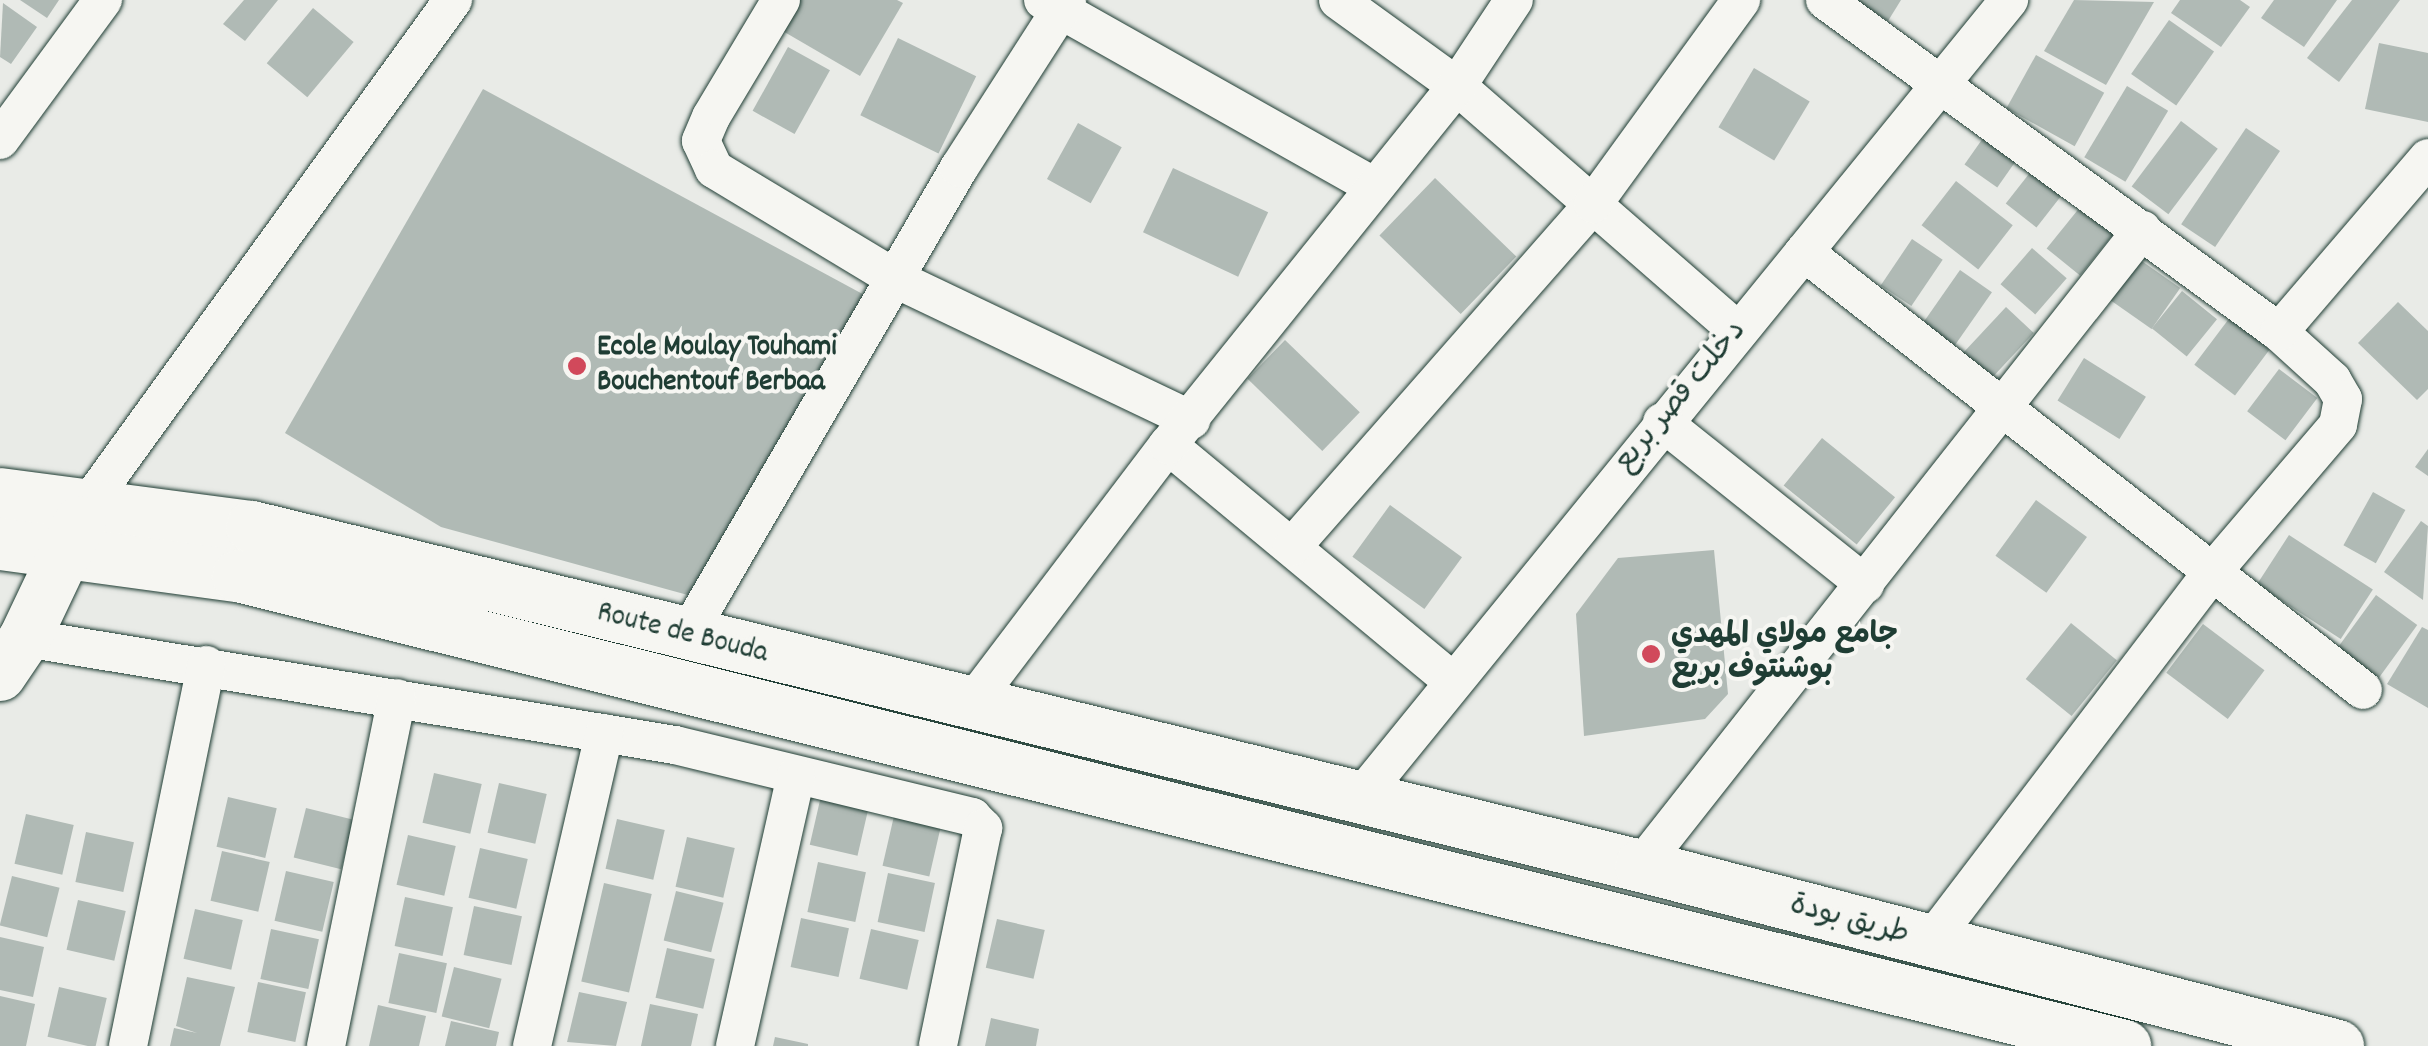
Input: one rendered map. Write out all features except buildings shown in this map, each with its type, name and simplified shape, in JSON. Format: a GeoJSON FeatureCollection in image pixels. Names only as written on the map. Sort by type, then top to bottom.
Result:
{"type":"FeatureCollection","features":[{"type":"Feature","properties":{"kind":"main road","name":"Route de Bouda"},"geometry":{"type":"LineString","coordinates":[[0,494],[252,527],[686,637],[1360,798]]}},
{"type":"Feature","properties":{"kind":"main road"},"geometry":{"type":"LineString","coordinates":[[13,656],[89,503]]}},
{"type":"Feature","properties":{"kind":"main road","name":"Route de Bouda"},"geometry":{"type":"LineString","coordinates":[[0,544],[68,550],[238,576],[1322,850]]}},
{"type":"Feature","properties":{"kind":"main road","name":"طريق بودة"},"geometry":{"type":"LineString","coordinates":[[1360,798],[1642,866],[2338,1046]]}},
{"type":"Feature","properties":{"kind":"main road","name":"طريق بودة"},"geometry":{"type":"LineString","coordinates":[[1322,850],[2125,1046]]}},
{"type":"Feature","properties":{"kind":"street"},"geometry":{"type":"LineString","coordinates":[[0,140],[103,0]]}},
{"type":"Feature","properties":{"kind":"street"},"geometry":{"type":"LineString","coordinates":[[89,503],[453,0]]}},
{"type":"Feature","properties":{"kind":"street"},"geometry":{"type":"LineString","coordinates":[[781,0],[710,117],[701,142],[706,160],[898,280],[1180,432],[1292,547],[1451,680]]}},
{"type":"Feature","properties":{"kind":"street"},"geometry":{"type":"LineString","coordinates":[[972,703],[1180,432],[1458,86],[1514,0]]}},
{"type":"Feature","properties":{"kind":"street"},"geometry":{"type":"LineString","coordinates":[[1292,547],[1592,204],[1741,0]]}},
{"type":"Feature","properties":{"kind":"street"},"geometry":{"type":"LineString","coordinates":[[1826,0],[1944,82],[2279,332],[2332,380],[2344,411],[2210,575],[1930,943]]}},
{"type":"Feature","properties":{"kind":"street","name":"دخلت قصر بربع"},"geometry":{"type":"LineString","coordinates":[[1360,798],[1451,680],[2009,0]]}},
{"type":"Feature","properties":{"kind":"street"},"geometry":{"type":"LineString","coordinates":[[1344,2],[1458,86],[1737,330]]}},
{"type":"Feature","properties":{"kind":"street"},"geometry":{"type":"LineString","coordinates":[[686,637],[1057,3],[1375,188]]}},
{"type":"Feature","properties":{"kind":"street"},"geometry":{"type":"LineString","coordinates":[[2279,332],[2428,158]]}},
{"type":"Feature","properties":{"kind":"street"},"geometry":{"type":"LineString","coordinates":[[1642,866],[2142,230]]}},
{"type":"Feature","properties":{"kind":"street"},"geometry":{"type":"LineString","coordinates":[[1804,252],[2210,575],[2363,690]]}},
{"type":"Feature","properties":{"kind":"street"},"geometry":{"type":"LineString","coordinates":[[1662,422],[1865,584]]}},
{"type":"Feature","properties":{"kind":"street"},"geometry":{"type":"LineString","coordinates":[[13,656],[206,665],[604,733],[980,820],[938,1046]]}},
{"type":"Feature","properties":{"kind":"street"},"geometry":{"type":"LineString","coordinates":[[128,1046],[206,665]]}},
{"type":"Feature","properties":{"kind":"street"},"geometry":{"type":"LineString","coordinates":[[326,1046],[397,698]]}},
{"type":"Feature","properties":{"kind":"street"},"geometry":{"type":"LineString","coordinates":[[532,1046],[604,733]]}},
{"type":"Feature","properties":{"kind":"street"},"geometry":{"type":"LineString","coordinates":[[735,1046],[796,776]]}},
{"type":"Feature","properties":{"kind":"place","name":"Ecole Moulay Touhami Bouchentouf Berbaa"},"geometry":{"type":"Point","coordinates":[577,366]}},
{"type":"Feature","properties":{"kind":"place","name":"جامع مولاي المهدي بوشنتوف بربع"},"geometry":{"type":"Point","coordinates":[1651,654]}}]}
